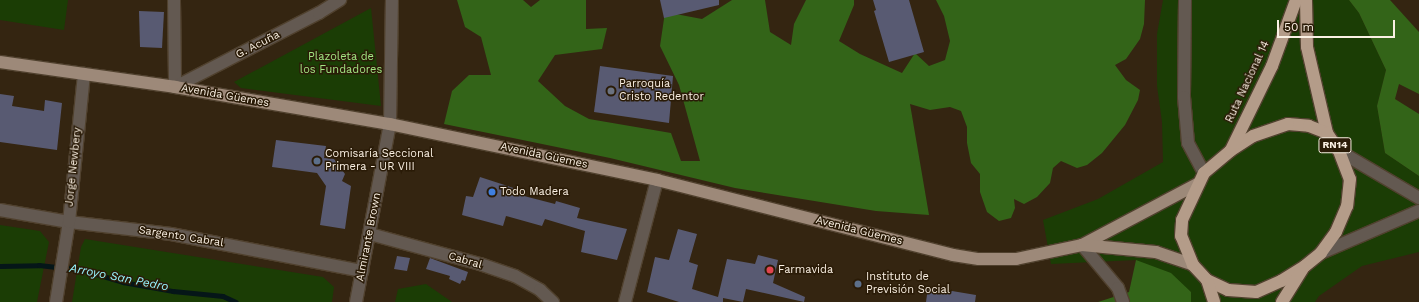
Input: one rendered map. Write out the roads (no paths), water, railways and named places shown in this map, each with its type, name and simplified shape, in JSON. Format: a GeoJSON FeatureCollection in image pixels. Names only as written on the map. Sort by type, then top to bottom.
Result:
{"type":"FeatureCollection","features":[{"type":"Feature","properties":{"kind":"highway","name":"Ruta Nacional 14"},"geometry":{"type":"LineString","coordinates":[[1230,152],[1272,66],[1296,0]]}},
{"type":"Feature","properties":{"kind":"highway","name":"RN14"},"geometry":{"type":"LineString","coordinates":[[1306,0],[1308,47],[1327,133],[1339,151],[1350,179],[1347,206],[1336,232],[1321,253],[1305,266],[1281,281],[1256,292],[1228,290],[1207,280],[1193,265],[1181,236],[1182,220],[1202,178],[1230,152],[1253,136],[1288,124],[1309,126],[1327,133]]}},
{"type":"Feature","properties":{"kind":"highway","name":"RN14"},"geometry":{"type":"LineString","coordinates":[[1282,302],[1305,266]]}},
{"type":"Feature","properties":{"kind":"highway","name":"RN14"},"geometry":{"type":"LineString","coordinates":[[1207,280],[1214,302]]}},
{"type":"Feature","properties":{"kind":"main road","name":"Avenida Güemes"},"geometry":{"type":"LineString","coordinates":[[0,62],[175,87],[390,124],[657,180],[953,255],[979,260],[1016,259],[1082,245],[1202,178]]}},
{"type":"Feature","properties":{"kind":"main road","name":"Avenida Güemes"},"geometry":{"type":"LineString","coordinates":[[1082,245],[1156,252],[1193,265]]}},
{"type":"Feature","properties":{"kind":"street"},"geometry":{"type":"LineString","coordinates":[[174,0],[175,87]]}},
{"type":"Feature","properties":{"kind":"street","name":"G. Acuña"},"geometry":{"type":"LineString","coordinates":[[175,87],[312,17],[340,0]]}},
{"type":"Feature","properties":{"kind":"street","name":"Almirante Brown"},"geometry":{"type":"LineString","coordinates":[[356,302],[390,124],[392,0]]}},
{"type":"Feature","properties":{"kind":"street"},"geometry":{"type":"LineString","coordinates":[[1185,0],[1184,97],[1188,143],[1202,178]]}},
{"type":"Feature","properties":{"kind":"street","name":"Jorge Newbery"},"geometry":{"type":"LineString","coordinates":[[57,297],[69,222],[84,74]]}},
{"type":"Feature","properties":{"kind":"street"},"geometry":{"type":"LineString","coordinates":[[1339,151],[1419,198]]}},
{"type":"Feature","properties":{"kind":"street"},"geometry":{"type":"LineString","coordinates":[[625,302],[657,180]]}},
{"type":"Feature","properties":{"kind":"street","name":"Sargento Cabral"},"geometry":{"type":"LineString","coordinates":[[0,210],[69,222],[171,234],[362,271]]}},
{"type":"Feature","properties":{"kind":"street"},"geometry":{"type":"LineString","coordinates":[[1321,253],[1419,211]]}},
{"type":"Feature","properties":{"kind":"street","name":"Cabral"},"geometry":{"type":"LineString","coordinates":[[370,234],[480,264],[515,276],[540,290],[553,302]]}},
{"type":"Feature","properties":{"kind":"street"},"geometry":{"type":"LineString","coordinates":[[1082,245],[1118,288],[1123,302]]}},
{"type":"Feature","properties":{"kind":"waterway","name":"Arroyo San Pedro"},"geometry":{"type":"LineString","coordinates":[[0,266],[39,265],[83,270],[123,282],[173,291],[223,296],[236,302]]}},
{"type":"Feature","properties":{"kind":"place","name":"Parroquía Cristo Redentor"},"geometry":{"type":"Point","coordinates":[611,91]}},
{"type":"Feature","properties":{"kind":"place","name":"Comisaría Seccional Primera - UR VIII"},"geometry":{"type":"Point","coordinates":[317,161]}},
{"type":"Feature","properties":{"kind":"place","name":"Todo Madera"},"geometry":{"type":"Point","coordinates":[492,192]}},
{"type":"Feature","properties":{"kind":"place","name":"Farmavida"},"geometry":{"type":"Point","coordinates":[770,270]}},
{"type":"Feature","properties":{"kind":"place","name":"Instituto de Previsión Social"},"geometry":{"type":"Point","coordinates":[858,284]}},
{"type":"Feature","properties":{"kind":"park label","name":"Plazoleta de los Fundadores"},"geometry":{"type":"Point","coordinates":[341,64]}}]}
